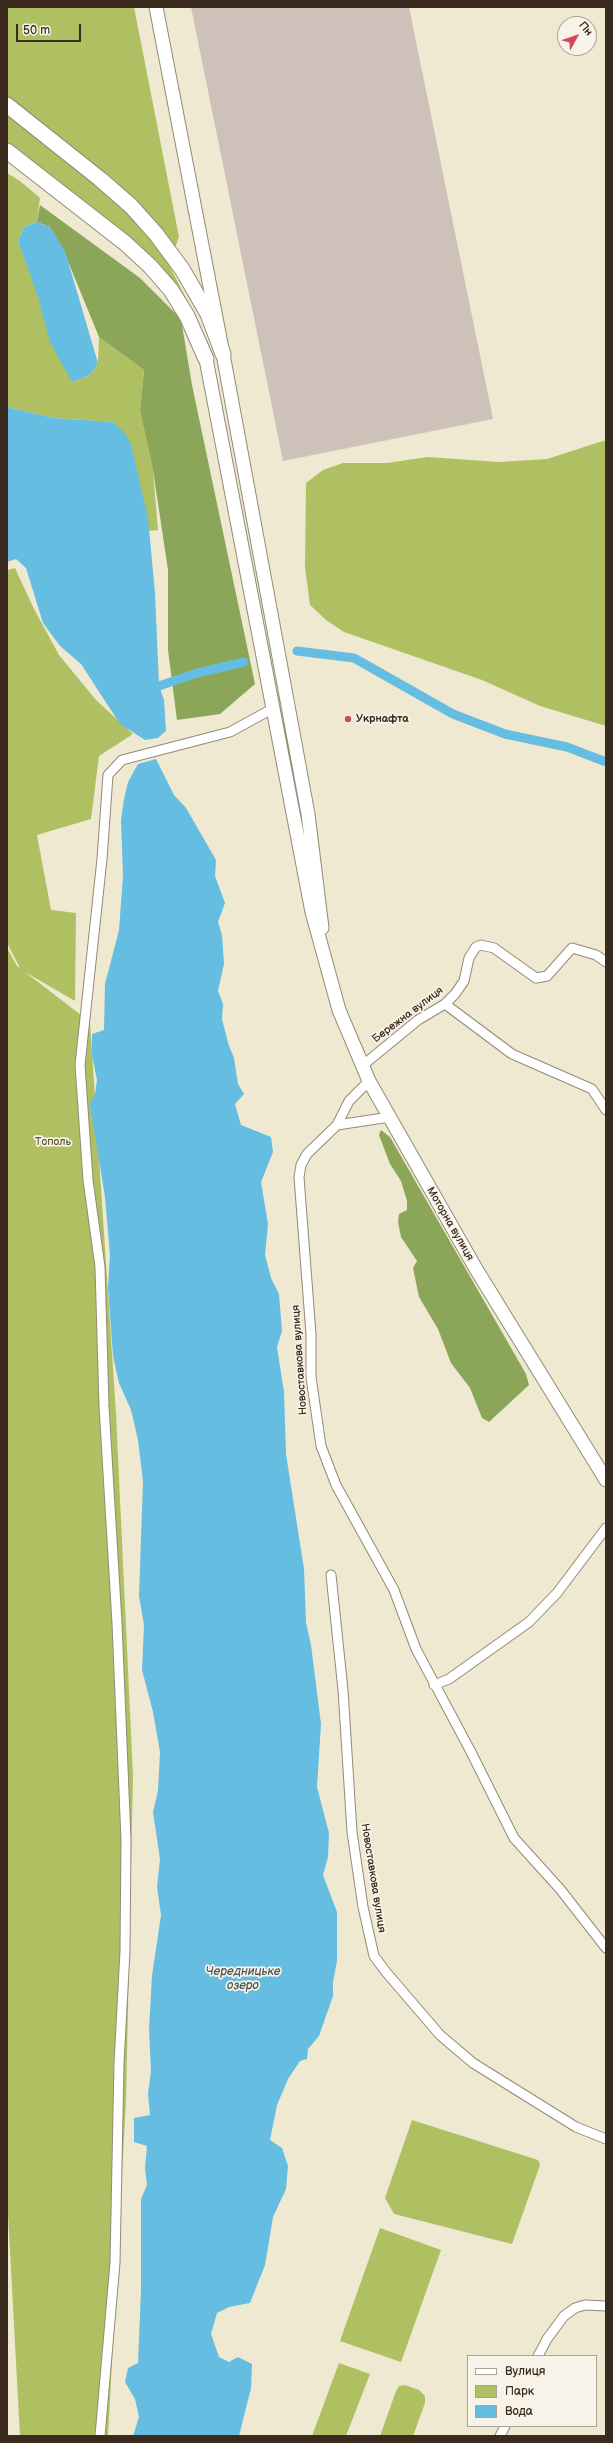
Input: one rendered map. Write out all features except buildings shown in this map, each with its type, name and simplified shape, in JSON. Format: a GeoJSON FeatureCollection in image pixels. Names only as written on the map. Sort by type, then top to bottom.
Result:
{"type":"FeatureCollection","features":[{"type":"Feature","properties":{"kind":"main road"},"geometry":{"type":"LineString","coordinates":[[7,105],[130,206],[156,234],[182,269],[208,314],[223,354]]}},
{"type":"Feature","properties":{"kind":"main road"},"geometry":{"type":"LineString","coordinates":[[7,151],[125,243],[150,266],[171,290],[187,316],[206,359]]}},
{"type":"Feature","properties":{"kind":"main road"},"geometry":{"type":"LineString","coordinates":[[182,269],[199,314],[206,359]]}},
{"type":"Feature","properties":{"kind":"street"},"geometry":{"type":"LineString","coordinates":[[156,7],[223,354],[308,814],[324,954]]}},
{"type":"Feature","properties":{"kind":"street"},"geometry":{"type":"LineString","coordinates":[[206,359],[312,912],[324,954]]}},
{"type":"Feature","properties":{"kind":"street"},"geometry":{"type":"LineString","coordinates":[[235,512],[251,508]]}},
{"type":"Feature","properties":{"kind":"street"},"geometry":{"type":"LineString","coordinates":[[100,2436],[115,2264],[119,2063],[125,1951],[126,1840],[117,1623],[104,1406],[100,1268],[88,1180],[80,1065],[102,859],[108,775],[122,760],[230,732],[272,709]]}},
{"type":"Feature","properties":{"kind":"street","name":"Бережна вулиця"},"geometry":{"type":"LineString","coordinates":[[362,1066],[418,1020],[444,1004],[464,981],[469,958],[476,947],[481,945],[494,948],[536,978],[547,976],[572,948],[596,955],[606,962]]}},
{"type":"Feature","properties":{"kind":"street","name":"Моторна вулиця"},"geometry":{"type":"LineString","coordinates":[[324,954],[339,1010],[369,1081],[476,1269],[606,1480]]}},
{"type":"Feature","properties":{"kind":"street"},"geometry":{"type":"LineString","coordinates":[[444,1004],[512,1054],[592,1089],[606,1110]]}},
{"type":"Feature","properties":{"kind":"street","name":"Новоставкова вулиця"},"geometry":{"type":"LineString","coordinates":[[369,1081],[349,1101],[337,1125],[307,1154],[301,1165],[299,1176],[311,1334],[311,1377],[316,1423],[321,1446],[336,1485],[394,1590],[416,1649],[471,1752],[514,1838],[560,1889],[606,1948]]}},
{"type":"Feature","properties":{"kind":"street"},"geometry":{"type":"LineString","coordinates":[[337,1125],[390,1117]]}},
{"type":"Feature","properties":{"kind":"street"},"geometry":{"type":"LineString","coordinates":[[434,1685],[449,1679],[529,1622],[557,1593],[606,1528]]}},
{"type":"Feature","properties":{"kind":"street","name":"Новоставкова вулиця"},"geometry":{"type":"LineString","coordinates":[[331,1575],[343,1690],[352,1832],[363,1907],[374,1956],[435,2030],[472,2064],[576,2127],[606,2139]]}},
{"type":"Feature","properties":{"kind":"street"},"geometry":{"type":"LineString","coordinates":[[539,2355],[547,2339],[564,2316],[575,2308],[585,2305],[606,2306]]}},
{"type":"Feature","properties":{"kind":"street"},"geometry":{"type":"LineString","coordinates":[[500,2436],[504,2427]]}},
{"type":"Feature","properties":{"kind":"shaded area"},"geometry":{"type":"Polygon","coordinates":[[[191,7],[409,7],[493,419],[283,461],[191,7]]]}},
{"type":"Feature","properties":{"kind":"green space"},"geometry":{"type":"Polygon","coordinates":[[[7,7],[134,7],[179,237],[175,248],[7,98],[7,7]]]}},
{"type":"Feature","properties":{"kind":"green space"},"geometry":{"type":"Polygon","coordinates":[[[7,114],[84,174],[126,211],[149,236],[168,263],[193,312],[52,179],[7,144],[7,114]]]}},
{"type":"Feature","properties":{"kind":"green space"},"geometry":{"type":"Polygon","coordinates":[[[7,173],[20,181],[40,198],[37,222],[24,227],[18,241],[72,382],[90,375],[98,363],[99,337],[144,370],[140,411],[153,470],[158,530],[149,531],[131,444],[113,422],[54,418],[10,408],[7,405],[7,173]]]}},
{"type":"Feature","properties":{"kind":"green space"},"geometry":{"type":"Polygon","coordinates":[[[40,205],[140,278],[181,319],[192,385],[255,684],[220,714],[177,720],[168,650],[168,570],[153,470],[140,411],[144,370],[99,337],[67,259],[50,227],[37,222],[40,205]]]}},
{"type":"Feature","properties":{"kind":"green space"},"geometry":{"type":"Polygon","coordinates":[[[606,440],[606,726],[540,706],[482,680],[344,632],[326,620],[310,605],[305,567],[306,483],[323,470],[343,463],[387,463],[428,457],[499,462],[547,459],[606,440]]]}},
{"type":"Feature","properties":{"kind":"green space","name":"Тополь"},"geometry":{"type":"Polygon","coordinates":[[[15,568],[33,607],[59,655],[96,700],[133,734],[99,756],[91,819],[37,835],[51,910],[76,913],[75,1001],[25,972],[90,1022],[116,1414],[133,1776],[126,2100],[108,2436],[20,2436],[7,2196],[7,948],[17,966],[20,968],[7,943],[7,570],[15,568]]]}},
{"type":"Feature","properties":{"kind":"green space"},"geometry":{"type":"Polygon","coordinates":[[[381,1130],[390,1137],[526,1374],[529,1385],[489,1422],[482,1418],[470,1388],[451,1363],[438,1329],[419,1297],[413,1268],[417,1261],[401,1237],[398,1222],[399,1214],[407,1210],[407,1201],[401,1181],[390,1164],[379,1135],[381,1130]]]}},
{"type":"Feature","properties":{"kind":"green space"},"geometry":{"type":"Polygon","coordinates":[[[412,2120],[538,2160],[540,2165],[512,2244],[394,2214],[385,2198],[412,2120]]]}},
{"type":"Feature","properties":{"kind":"green space"},"geometry":{"type":"Polygon","coordinates":[[[380,2228],[441,2250],[401,2362],[340,2341],[380,2228]]]}},
{"type":"Feature","properties":{"kind":"green space"},"geometry":{"type":"Polygon","coordinates":[[[339,2363],[370,2374],[346,2436],[312,2436],[339,2363]]]}},
{"type":"Feature","properties":{"kind":"green space"},"geometry":{"type":"Polygon","coordinates":[[[405,2385],[419,2390],[425,2396],[425,2403],[413,2436],[380,2436],[396,2391],[399,2386],[405,2385]]]}},
{"type":"Feature","properties":{"kind":"water"},"geometry":{"type":"Polygon","coordinates":[[[37,222],[50,227],[65,251],[98,363],[90,375],[72,382],[50,342],[38,297],[18,241],[24,227],[37,222]]]}},
{"type":"Feature","properties":{"kind":"water"},"geometry":{"type":"Polygon","coordinates":[[[7,405],[10,408],[54,418],[113,422],[124,432],[131,444],[148,518],[155,593],[159,686],[164,700],[166,731],[158,738],[145,740],[120,724],[81,664],[60,646],[43,623],[26,568],[16,559],[7,562],[7,405]]]}},
{"type":"Feature","properties":{"kind":"water","name":"Чередницьке озеро"},"geometry":{"type":"Polygon","coordinates":[[[156,759],[174,795],[186,808],[216,860],[215,876],[225,903],[218,922],[222,935],[224,964],[218,991],[223,1004],[222,1019],[228,1043],[234,1058],[238,1084],[244,1094],[235,1104],[241,1125],[271,1137],[273,1152],[261,1182],[268,1224],[265,1255],[271,1278],[279,1294],[282,1331],[277,1347],[284,1392],[286,1454],[304,1569],[306,1623],[311,1645],[321,1724],[317,1787],[329,1833],[328,1857],[323,1875],[337,1912],[337,1961],[333,1982],[333,1996],[319,2036],[308,2049],[307,2059],[300,2061],[288,2079],[277,2105],[270,2140],[282,2148],[288,2166],[286,2189],[273,2217],[265,2265],[250,2303],[229,2307],[217,2313],[211,2334],[219,2357],[229,2362],[238,2357],[252,2364],[251,2388],[239,2436],[133,2436],[139,2417],[135,2399],[125,2382],[128,2368],[138,2363],[141,2291],[141,2199],[147,2185],[145,2168],[147,2146],[134,2142],[134,2118],[150,2115],[148,2094],[151,2071],[149,2030],[152,1976],[161,1915],[157,1887],[160,1859],[153,1812],[158,1791],[160,1752],[153,1712],[142,1670],[144,1625],[139,1596],[143,1481],[138,1440],[131,1410],[119,1383],[113,1356],[108,1288],[110,1255],[105,1197],[90,1105],[95,1094],[97,1080],[92,1055],[92,1034],[104,1030],[105,984],[119,930],[123,876],[121,820],[124,799],[128,782],[138,764],[156,759]]]}},
{"type":"Feature","properties":{"kind":"waterway"},"geometry":{"type":"LineString","coordinates":[[297,651],[354,658],[453,714],[505,734],[567,747],[606,762]]}},
{"type":"Feature","properties":{"kind":"waterway"},"geometry":{"type":"LineString","coordinates":[[159,686],[197,673],[244,662]]}},
{"type":"Feature","properties":{"kind":"place","name":"Укрнафта"},"geometry":{"type":"Point","coordinates":[348,719]}}]}
